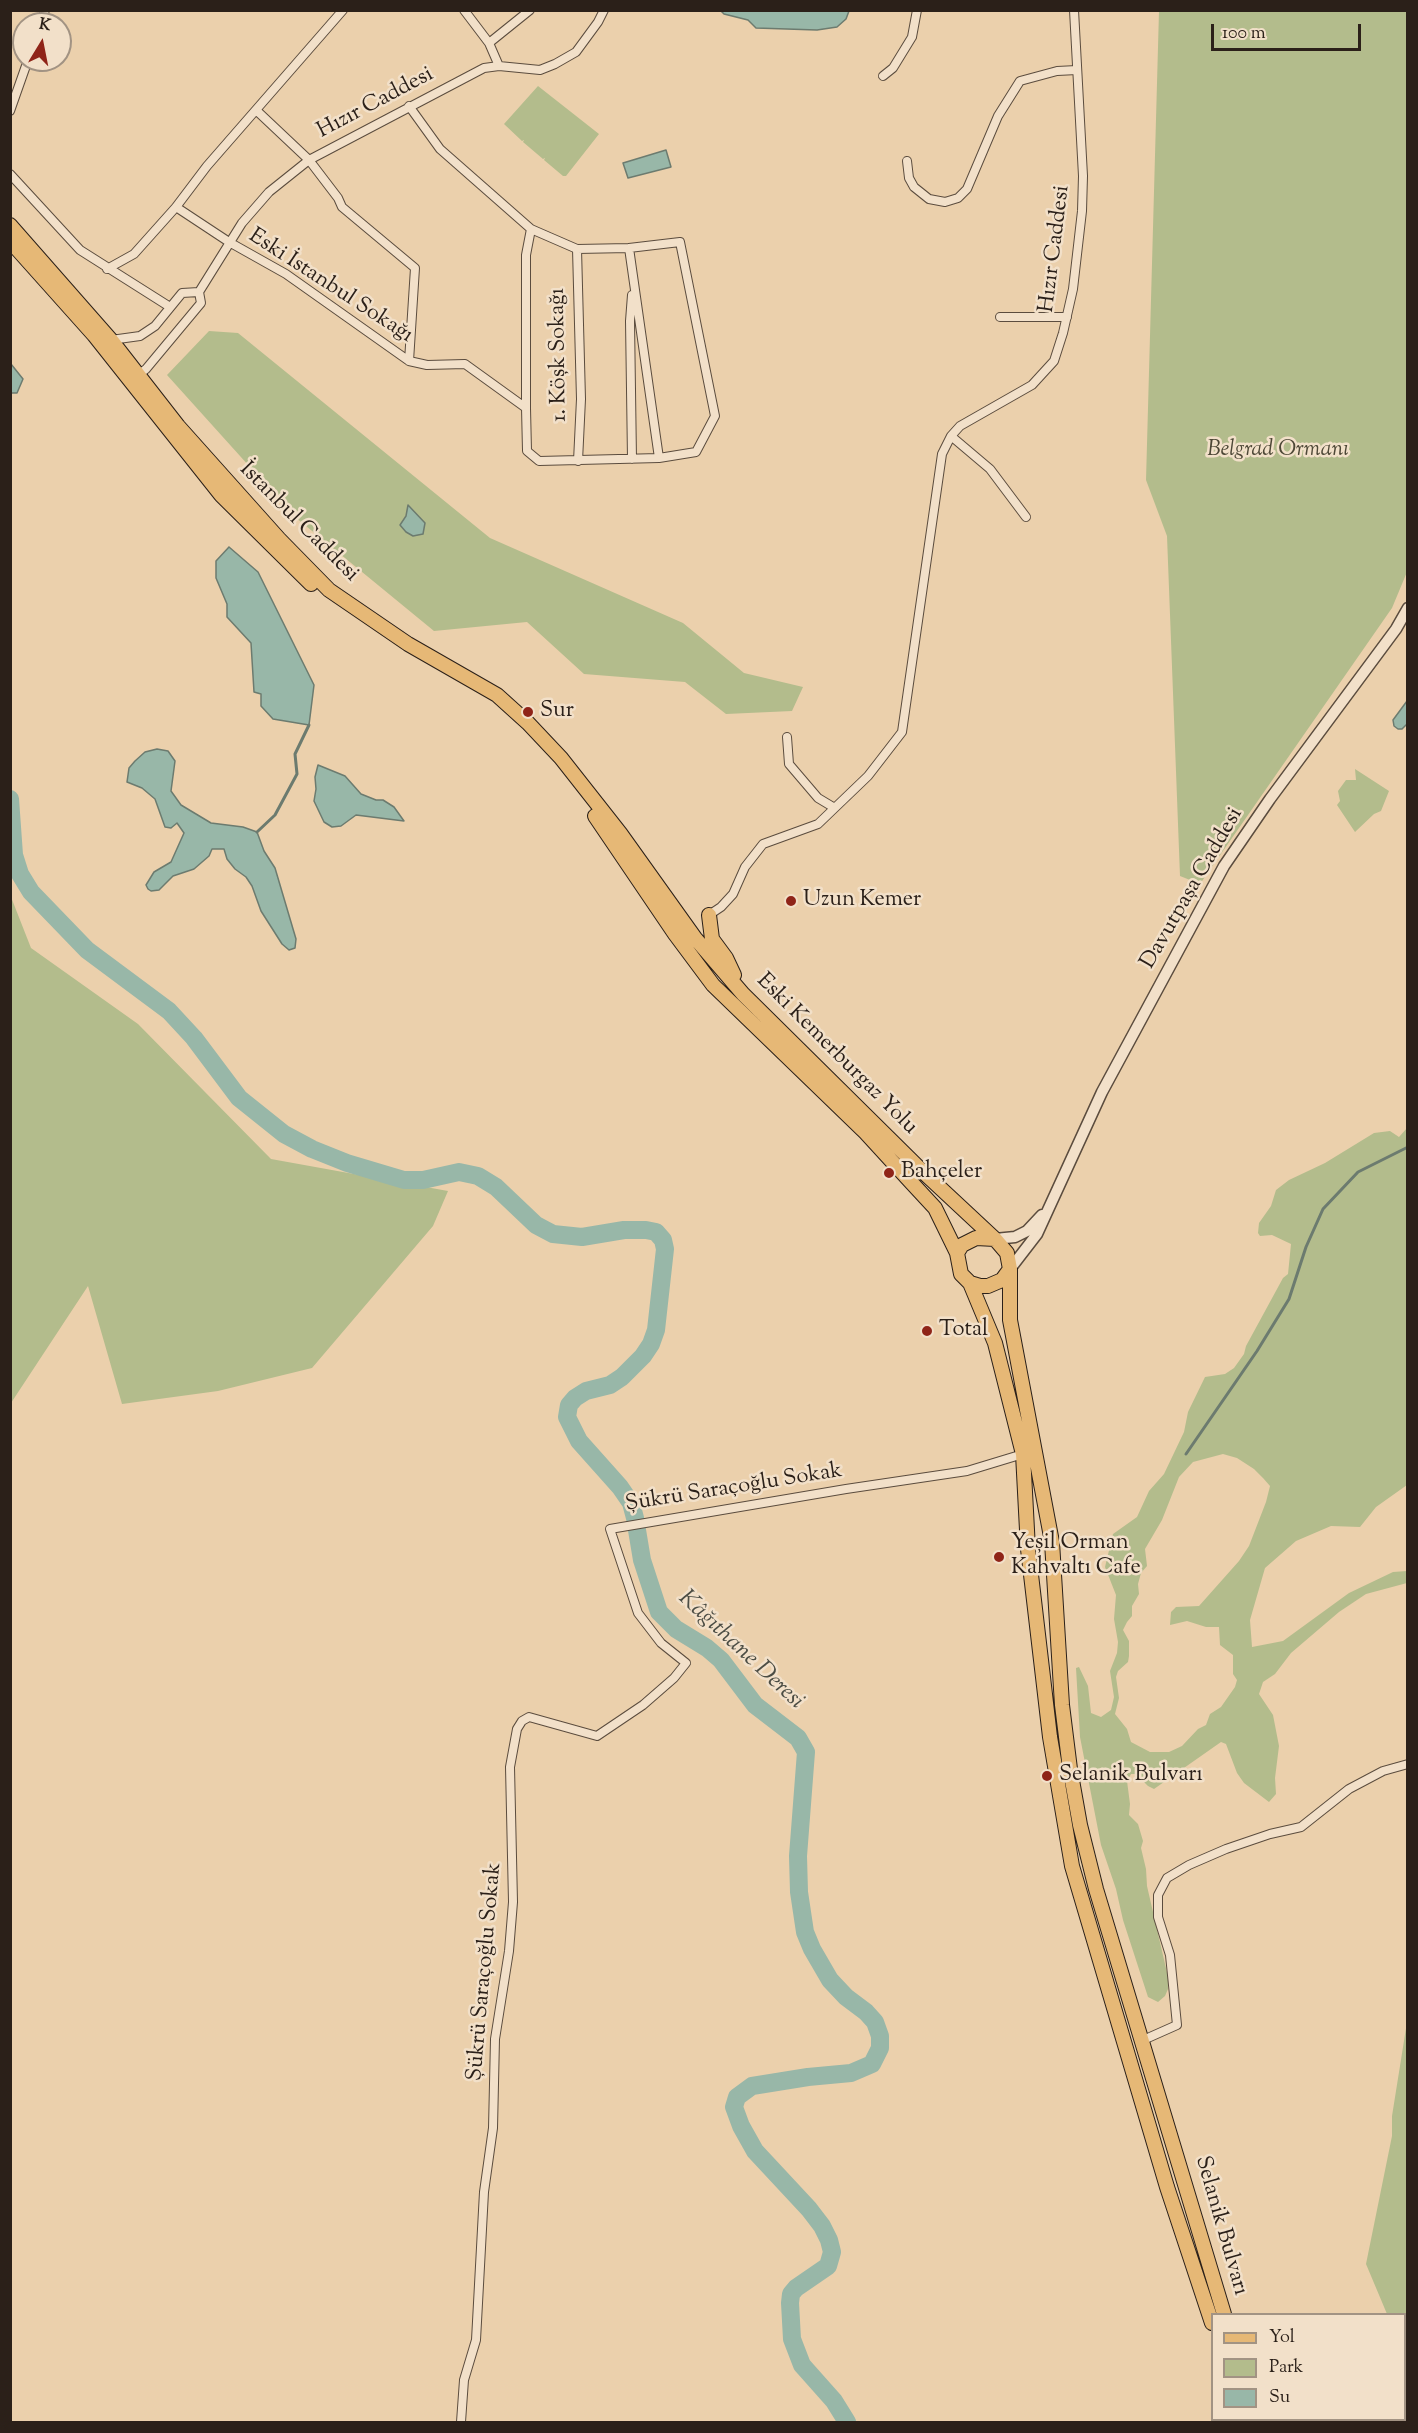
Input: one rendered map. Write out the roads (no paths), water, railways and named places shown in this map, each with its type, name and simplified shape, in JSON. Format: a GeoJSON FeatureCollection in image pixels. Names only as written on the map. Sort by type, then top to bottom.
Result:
{"type":"FeatureCollection","features":[{"type":"Feature","properties":{"kind":"main road","name":"İstanbul Caddesi"},"geometry":{"type":"LineString","coordinates":[[10,225],[111,340],[134,378],[221,495],[316,583],[378,633],[491,700],[542,747],[562,770],[622,853],[675,934]]}},
{"type":"Feature","properties":{"kind":"main road","name":"İstanbul Caddesi"},"geometry":{"type":"LineString","coordinates":[[10,242],[134,378]]}},
{"type":"Feature","properties":{"kind":"main road","name":"İstanbul Caddesi"},"geometry":{"type":"LineString","coordinates":[[316,583],[380,626],[497,695],[528,723],[561,758],[620,833],[681,919]]}},
{"type":"Feature","properties":{"kind":"main road"},"geometry":{"type":"LineString","coordinates":[[709,915],[691,932],[683,936],[675,934],[681,919],[709,915]]}},
{"type":"Feature","properties":{"kind":"main road"},"geometry":{"type":"LineString","coordinates":[[709,915],[712,939],[726,958],[743,994]]}},
{"type":"Feature","properties":{"kind":"main road","name":"Eski Kemerburgaz Yolu"},"geometry":{"type":"LineString","coordinates":[[681,919],[743,994],[921,1170],[995,1239]]}},
{"type":"Feature","properties":{"kind":"main road","name":"Eski Kemerburgaz Yolu"},"geometry":{"type":"LineString","coordinates":[[675,934],[713,985],[866,1133],[935,1208],[957,1252]]}},
{"type":"Feature","properties":{"kind":"main road"},"geometry":{"type":"LineString","coordinates":[[985,1237],[995,1239],[1007,1254],[1010,1269],[996,1283],[980,1286],[970,1283],[960,1274],[957,1252],[968,1240],[985,1237]]}},
{"type":"Feature","properties":{"kind":"main road","name":"Selanik Bulvarı"},"geometry":{"type":"LineString","coordinates":[[1010,1269],[1010,1320],[1052,1542],[1062,1705],[1080,1825],[1096,1889],[1224,2313]]}},
{"type":"Feature","properties":{"kind":"main road","name":"Selanik Bulvarı"},"geometry":{"type":"LineString","coordinates":[[970,1283],[995,1343],[1023,1454],[1028,1549],[1050,1737],[1072,1866],[1167,2187],[1211,2320]]}},
{"type":"Feature","properties":{"kind":"street"},"geometry":{"type":"LineString","coordinates":[[107,269],[134,254],[177,207],[207,166],[343,10]]}},
{"type":"Feature","properties":{"kind":"street"},"geometry":{"type":"LineString","coordinates":[[464,10],[489,43],[499,66]]}},
{"type":"Feature","properties":{"kind":"street"},"geometry":{"type":"LineString","coordinates":[[489,43],[530,10]]}},
{"type":"Feature","properties":{"kind":"street","name":"Hızır Caddesi"},"geometry":{"type":"LineString","coordinates":[[134,378],[152,362],[201,303],[199,292],[242,223],[269,192],[309,160],[472,73],[499,66],[540,70],[555,64],[576,52],[604,10]]}},
{"type":"Feature","properties":{"kind":"street"},"geometry":{"type":"LineString","coordinates":[[883,76],[893,68],[912,37],[917,10]]}},
{"type":"Feature","properties":{"kind":"street","name":"Hızır Caddesi"},"geometry":{"type":"LineString","coordinates":[[951,436],[960,426],[1032,385],[1044,373],[1054,361],[1067,317],[1073,289],[1082,211],[1083,176],[1074,10]]}},
{"type":"Feature","properties":{"kind":"street"},"geometry":{"type":"LineString","coordinates":[[907,161],[909,178],[914,187],[929,199],[945,201],[958,198],[967,189],[998,116],[1020,81],[1039,75],[1077,70]]}},
{"type":"Feature","properties":{"kind":"street"},"geometry":{"type":"LineString","coordinates":[[10,111],[24,72]]}},
{"type":"Feature","properties":{"kind":"street"},"geometry":{"type":"LineString","coordinates":[[409,106],[440,149],[531,229],[577,249],[629,248],[680,242],[715,416],[696,452],[659,458],[539,461],[527,451],[526,255],[531,229]]}},
{"type":"Feature","properties":{"kind":"street"},"geometry":{"type":"LineString","coordinates":[[256,110],[309,160],[338,198],[342,207],[415,268],[409,361]]}},
{"type":"Feature","properties":{"kind":"street"},"geometry":{"type":"LineString","coordinates":[[10,174],[80,250],[170,307]]}},
{"type":"Feature","properties":{"kind":"street","name":"Eski İstanbul Sokağı"},"geometry":{"type":"LineString","coordinates":[[177,207],[229,242],[286,274],[409,361],[427,365],[465,364],[526,408]]}},
{"type":"Feature","properties":{"kind":"street"},"geometry":{"type":"LineString","coordinates":[[629,248],[659,458]]}},
{"type":"Feature","properties":{"kind":"street","name":"1. Köşk Sokağı"},"geometry":{"type":"LineString","coordinates":[[577,249],[581,399],[578,461]]}},
{"type":"Feature","properties":{"kind":"street"},"geometry":{"type":"LineString","coordinates":[[632,459],[630,321],[633,283]]}},
{"type":"Feature","properties":{"kind":"street"},"geometry":{"type":"LineString","coordinates":[[111,340],[140,336],[155,326],[182,293],[199,292]]}},
{"type":"Feature","properties":{"kind":"street"},"geometry":{"type":"LineString","coordinates":[[1000,317],[1067,317]]}},
{"type":"Feature","properties":{"kind":"street"},"geometry":{"type":"LineString","coordinates":[[709,915],[721,907],[733,894],[745,867],[763,844],[818,824],[833,807],[868,776],[902,732],[938,475],[942,454],[951,436],[990,469],[1026,517]]}},
{"type":"Feature","properties":{"kind":"street","name":"Davutpaşa Caddesi"},"geometry":{"type":"LineString","coordinates":[[1046,1210],[1112,1073],[1224,866],[1270,799],[1406,615]]}},
{"type":"Feature","properties":{"kind":"street"},"geometry":{"type":"LineString","coordinates":[[787,737],[789,764],[818,798],[833,807]]}},
{"type":"Feature","properties":{"kind":"street"},"geometry":{"type":"LineString","coordinates":[[995,1239],[1016,1237],[1027,1231],[1046,1210]]}},
{"type":"Feature","properties":{"kind":"street"},"geometry":{"type":"LineString","coordinates":[[1010,1269],[1037,1234],[1046,1210]]}},
{"type":"Feature","properties":{"kind":"street","name":"Şükrü Saraçoğlu Sokak"},"geometry":{"type":"LineString","coordinates":[[461,2422],[464,2380],[476,2340],[484,2192],[493,2127],[495,2039],[509,1950],[513,1902],[510,1767],[517,1729],[522,1721],[529,1717],[597,1736],[643,1705],[674,1678],[686,1664],[661,1643],[638,1613],[610,1528],[967,1471],[1023,1454]]}},
{"type":"Feature","properties":{"kind":"street"},"geometry":{"type":"LineString","coordinates":[[1141,2041],[1177,2025],[1170,1955],[1158,1917],[1158,1894],[1167,1878],[1189,1865],[1226,1849],[1270,1834],[1301,1827],[1349,1789],[1383,1771],[1407,1764]]}},
{"type":"Feature","properties":{"kind":"water"},"geometry":{"type":"Polygon","coordinates":[[[721,11],[849,11],[846,19],[837,27],[817,30],[756,28],[748,20],[724,14],[721,11]]]}},
{"type":"Feature","properties":{"kind":"water"},"geometry":{"type":"Polygon","coordinates":[[[666,150],[671,167],[628,178],[623,163],[666,150]]]}},
{"type":"Feature","properties":{"kind":"water"},"geometry":{"type":"Polygon","coordinates":[[[11,364],[23,379],[17,393],[11,393],[11,364]]]}},
{"type":"Feature","properties":{"kind":"water"},"geometry":{"type":"Polygon","coordinates":[[[408,505],[425,523],[423,534],[413,536],[400,525],[406,516],[408,505]]]}},
{"type":"Feature","properties":{"kind":"water"},"geometry":{"type":"Polygon","coordinates":[[[229,547],[258,572],[314,685],[309,725],[273,719],[261,706],[261,694],[254,692],[251,643],[227,617],[227,604],[216,578],[216,561],[229,547]]]}},
{"type":"Feature","properties":{"kind":"water"},"geometry":{"type":"Polygon","coordinates":[[[1407,701],[1407,724],[1402,729],[1398,729],[1394,726],[1393,720],[1407,701]]]}},
{"type":"Feature","properties":{"kind":"water"},"geometry":{"type":"Polygon","coordinates":[[[157,749],[168,751],[175,761],[171,791],[181,805],[211,823],[243,827],[257,832],[264,851],[275,868],[296,939],[295,948],[289,950],[282,944],[261,911],[252,886],[227,859],[224,849],[212,849],[209,856],[194,869],[173,876],[159,890],[148,889],[146,885],[154,872],[171,862],[184,833],[177,823],[171,828],[165,827],[155,799],[142,788],[127,782],[129,768],[135,761],[145,752],[157,749]]]}},
{"type":"Feature","properties":{"kind":"water"},"geometry":{"type":"Polygon","coordinates":[[[318,765],[345,776],[361,794],[376,800],[383,800],[394,807],[404,821],[356,815],[341,826],[332,827],[324,822],[314,801],[318,765]]]}},
{"type":"Feature","properties":{"kind":"waterway"},"geometry":{"type":"LineString","coordinates":[[257,832],[275,815],[297,774],[295,754],[309,725]]}},
{"type":"Feature","properties":{"kind":"waterway","name":"Kâğıthane Deresi"},"geometry":{"type":"LineString","coordinates":[[10,799],[14,855],[20,874],[31,892],[87,950],[169,1011],[194,1038],[239,1098],[284,1134],[312,1149],[347,1163],[404,1180],[423,1180],[459,1172],[478,1176],[496,1187],[536,1225],[553,1234],[582,1237],[624,1230],[646,1230],[656,1232],[663,1240],[665,1249],[656,1330],[651,1344],[643,1356],[622,1377],[610,1385],[586,1391],[575,1398],[569,1405],[567,1417],[579,1441],[620,1487],[631,1503],[642,1560],[659,1612],[676,1629],[707,1648],[721,1660],[755,1705],[798,1738],[806,1752],[798,1856],[799,1892],[805,1932],[830,1980],[875,2022],[880,2036],[880,2048],[872,2064],[851,2073],[752,2086],[737,2097],[734,2107],[741,2126],[755,2151],[809,2209],[829,2240],[832,2252],[828,2266],[791,2294],[792,2339],[802,2365],[834,2401],[847,2422]]}},
{"type":"Feature","properties":{"kind":"waterway"},"geometry":{"type":"LineString","coordinates":[[1186,1454],[1257,1351],[1289,1299],[1306,1247],[1323,1209],[1358,1172],[1408,1147]]}},
{"type":"Feature","properties":{"kind":"place","name":"Sur"},"geometry":{"type":"Point","coordinates":[528,712]}},
{"type":"Feature","properties":{"kind":"place","name":"Uzun Kemer"},"geometry":{"type":"Point","coordinates":[791,901]}},
{"type":"Feature","properties":{"kind":"place","name":"Bahçeler"},"geometry":{"type":"Point","coordinates":[889,1173]}},
{"type":"Feature","properties":{"kind":"place","name":"Total"},"geometry":{"type":"Point","coordinates":[927,1331]}},
{"type":"Feature","properties":{"kind":"place","name":"Yeşil Orman Kahvaltı Cafe"},"geometry":{"type":"Point","coordinates":[999,1557]}},
{"type":"Feature","properties":{"kind":"place","name":"Selanik Bulvarı"},"geometry":{"type":"Point","coordinates":[1047,1776]}},
{"type":"Feature","properties":{"kind":"park label","name":"Belgrad Ormanı"},"geometry":{"type":"Point","coordinates":[1278,451]}}]}
